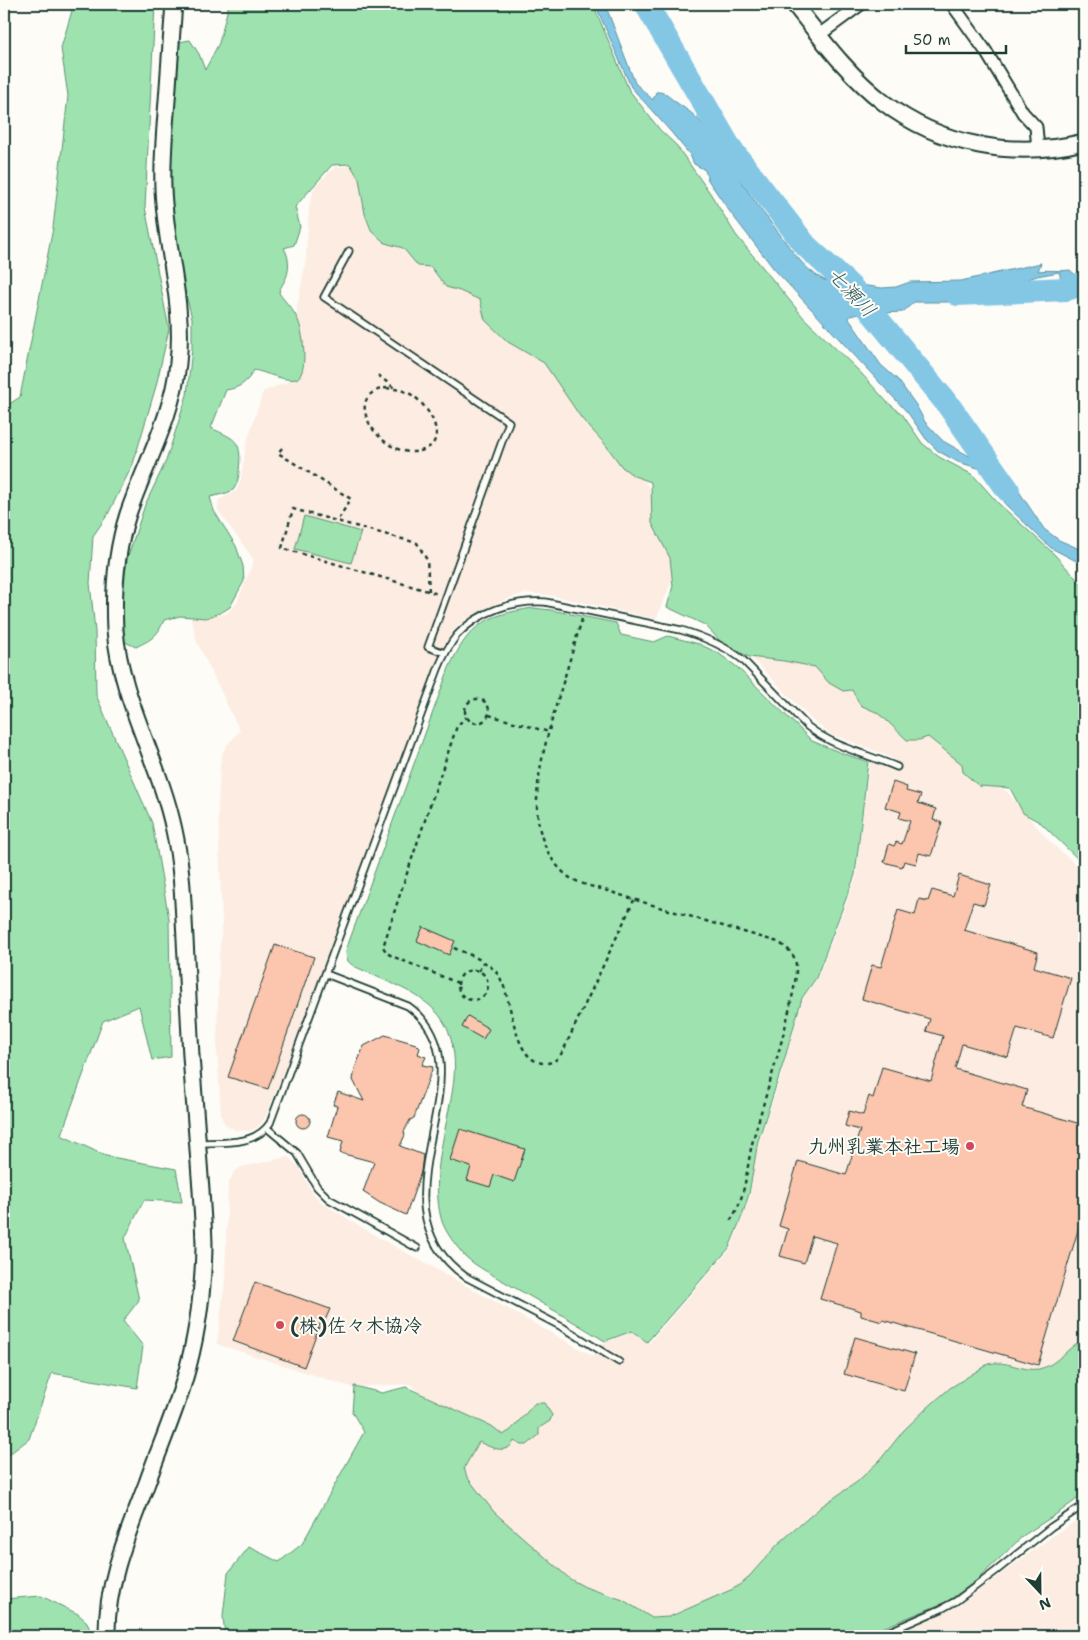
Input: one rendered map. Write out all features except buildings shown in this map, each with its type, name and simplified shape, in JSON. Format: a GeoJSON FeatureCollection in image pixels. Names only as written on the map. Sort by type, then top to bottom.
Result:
{"type":"FeatureCollection","features":[{"type":"Feature","properties":{"kind":"street"},"geometry":{"type":"LineString","coordinates":[[107,1636],[108,1606],[118,1564],[184,1380],[198,1320],[204,1244],[183,905],[178,854],[166,799],[122,669],[117,644],[115,613],[115,580],[123,532],[130,508],[169,408],[178,365],[179,309],[164,206],[162,160],[174,4]]}},
{"type":"Feature","properties":{"kind":"street"},"geometry":{"type":"LineString","coordinates":[[794,4],[855,77],[894,110],[921,126],[951,138],[983,147],[1038,149],[1068,146],[1084,142]]}},
{"type":"Feature","properties":{"kind":"street"},"geometry":{"type":"LineString","coordinates":[[819,36],[861,4]]}},
{"type":"Feature","properties":{"kind":"street"},"geometry":{"type":"LineString","coordinates":[[952,4],[985,50],[1023,113],[1036,127],[1038,149]]}},
{"type":"Feature","properties":{"kind":"lane"},"geometry":{"type":"LineString","coordinates":[[349,250],[324,297],[509,422],[428,647],[446,653]]}},
{"type":"Feature","properties":{"kind":"lane"},"geometry":{"type":"LineString","coordinates":[[198,1143],[242,1141],[259,1135],[267,1128],[275,1113],[438,669],[450,644],[464,629],[482,617],[514,604],[530,601],[545,602],[681,630],[714,641],[743,660],[818,735],[897,767]]}},
{"type":"Feature","properties":{"kind":"lane"},"geometry":{"type":"LineString","coordinates":[[326,974],[408,1006],[424,1020],[434,1037],[440,1056],[441,1074],[425,1171],[424,1199],[426,1222],[430,1235],[444,1256],[456,1270],[466,1277],[564,1328],[619,1362]]}},
{"type":"Feature","properties":{"kind":"lane"},"geometry":{"type":"LineString","coordinates":[[267,1128],[297,1153],[317,1187],[328,1199],[417,1248]]}},
{"type":"Feature","properties":{"kind":"lane"},"geometry":{"type":"LineString","coordinates":[[879,1636],[956,1601],[996,1572],[1051,1527],[1084,1505]]}},
{"type":"Feature","properties":{"kind":"path"},"geometry":{"type":"LineString","coordinates":[[378,376],[395,389],[411,394],[431,414],[436,426],[435,436],[431,445],[424,450],[411,452],[395,448],[378,435],[369,423],[365,404],[369,397],[380,389],[395,389]]}},
{"type":"Feature","properties":{"kind":"path"},"geometry":{"type":"LineString","coordinates":[[282,448],[278,453],[351,499],[336,521]]}},
{"type":"Feature","properties":{"kind":"path"},"geometry":{"type":"LineString","coordinates":[[429,591],[427,560],[417,543],[293,508],[282,548],[446,597]]}},
{"type":"Feature","properties":{"kind":"path"},"geometry":{"type":"LineString","coordinates":[[583,616],[539,770],[539,827],[548,851],[564,873],[575,880],[634,900],[778,942],[789,949],[795,959],[794,988],[782,1044],[751,1149],[738,1210],[730,1221]]}},
{"type":"Feature","properties":{"kind":"path"},"geometry":{"type":"LineString","coordinates":[[476,698],[486,702],[489,714],[485,720],[477,723],[466,717],[464,712],[468,702],[476,698]]}},
{"type":"Feature","properties":{"kind":"path"},"geometry":{"type":"LineString","coordinates":[[489,714],[549,732]]}},
{"type":"Feature","properties":{"kind":"path"},"geometry":{"type":"LineString","coordinates":[[458,983],[449,981],[394,957],[387,953],[383,947],[457,726],[466,717]]}},
{"type":"Feature","properties":{"kind":"path"},"geometry":{"type":"LineString","coordinates":[[454,948],[492,967],[506,991],[521,1044],[527,1056],[542,1063],[552,1062],[561,1055],[634,900]]}},
{"type":"Feature","properties":{"kind":"path"},"geometry":{"type":"LineString","coordinates":[[479,971],[483,962]]}},
{"type":"Feature","properties":{"kind":"path"},"geometry":{"type":"LineString","coordinates":[[468,970],[479,971],[485,976],[488,986],[482,997],[472,1000],[464,998],[458,989],[458,983],[460,976],[468,970]]}},
{"type":"Feature","properties":{"kind":"shaded area"},"geometry":{"type":"Polygon","coordinates":[[[351,166],[360,171],[363,202],[369,229],[391,244],[424,256],[477,299],[498,304],[643,478],[655,498],[671,547],[675,573],[656,619],[555,596],[526,593],[504,600],[477,613],[461,623],[452,632],[441,653],[313,997],[266,1116],[259,1126],[249,1131],[236,1130],[227,1126],[223,1121],[221,1113],[217,1050],[219,957],[222,924],[218,810],[220,764],[223,753],[227,745],[240,731],[197,642],[191,618],[226,614],[237,603],[254,560],[218,510],[219,500],[236,491],[241,479],[246,445],[263,392],[292,380],[298,353],[297,308],[306,260],[309,207],[315,186],[335,167],[351,166]]]}},
{"type":"Feature","properties":{"kind":"shaded area"},"geometry":{"type":"Polygon","coordinates":[[[782,612],[923,731],[1007,792],[1050,842],[1084,872],[1084,1339],[1054,1363],[1039,1369],[1030,1370],[1003,1362],[994,1362],[950,1388],[904,1430],[880,1460],[857,1482],[822,1506],[778,1544],[745,1581],[733,1589],[669,1617],[652,1618],[623,1600],[585,1587],[550,1568],[525,1549],[456,1472],[478,1442],[410,1384],[351,1387],[217,1344],[225,1281],[228,1185],[234,1172],[241,1167],[288,1157],[299,1167],[312,1192],[322,1203],[376,1236],[593,1356],[603,1343],[634,1331],[649,1343],[731,1248],[751,1193],[753,1169],[759,1142],[782,1073],[803,999],[818,977],[857,875],[870,762],[895,772],[899,763],[871,749],[832,735],[811,719],[744,652],[782,612]]]}},
{"type":"Feature","properties":{"kind":"shaded area"},"geometry":{"type":"Polygon","coordinates":[[[1084,1516],[1084,1623],[1070,1634],[1030,1636],[893,1636],[955,1608],[1053,1536],[1084,1516]]]}},
{"type":"Feature","properties":{"kind":"green space"},"geometry":{"type":"Polygon","coordinates":[[[74,4],[155,4],[145,207],[169,329],[156,386],[133,464],[108,514],[93,536],[90,583],[95,631],[96,695],[152,823],[169,919],[171,1057],[152,1060],[139,1006],[103,1021],[61,1135],[106,1156],[176,1169],[182,1202],[144,1200],[125,1238],[139,1300],[123,1321],[143,1346],[137,1388],[52,1373],[29,1439],[4,1458],[4,402],[8,405],[20,397],[53,228],[68,96],[61,48],[74,4]]]}},
{"type":"Feature","properties":{"kind":"green space"},"geometry":{"type":"Polygon","coordinates":[[[229,4],[593,4],[629,90],[660,130],[676,145],[710,193],[736,235],[804,318],[860,372],[887,402],[902,414],[922,443],[939,457],[973,475],[998,503],[1053,553],[1084,587],[1084,865],[1041,823],[1023,813],[1010,788],[979,786],[963,772],[962,764],[928,737],[919,740],[907,740],[876,712],[860,705],[852,690],[843,691],[829,683],[815,667],[749,657],[723,644],[705,625],[667,607],[673,586],[670,558],[652,523],[651,482],[634,476],[622,467],[605,444],[582,419],[544,363],[508,342],[485,320],[480,300],[446,287],[431,267],[418,266],[403,248],[385,243],[371,230],[365,214],[359,179],[350,164],[332,165],[295,207],[300,227],[294,245],[284,248],[288,269],[279,293],[298,319],[301,328],[304,362],[300,376],[292,380],[254,370],[242,384],[226,390],[211,428],[227,435],[236,442],[240,453],[238,481],[233,490],[210,497],[214,511],[236,546],[243,566],[244,581],[230,607],[222,612],[206,618],[180,616],[164,620],[156,634],[146,642],[136,647],[125,642],[118,628],[127,559],[145,505],[166,461],[187,395],[192,349],[192,318],[180,272],[171,207],[170,154],[174,114],[175,69],[179,42],[190,40],[199,54],[205,70],[219,43],[229,4]]]}},
{"type":"Feature","properties":{"kind":"green space"},"geometry":{"type":"Polygon","coordinates":[[[304,516],[361,532],[351,563],[295,549],[304,516]]]}},
{"type":"Feature","properties":{"kind":"green space"},"geometry":{"type":"Polygon","coordinates":[[[533,608],[616,623],[621,635],[654,642],[668,636],[699,644],[718,653],[737,667],[812,741],[868,762],[855,875],[816,978],[802,998],[758,1141],[749,1194],[742,1216],[729,1248],[647,1342],[632,1331],[605,1341],[481,1268],[465,1256],[443,1223],[437,1191],[439,1164],[454,1077],[454,1055],[449,1034],[439,1015],[422,999],[352,965],[346,955],[346,950],[456,653],[472,632],[491,618],[533,608]]]}},
{"type":"Feature","properties":{"kind":"green space"},"geometry":{"type":"Polygon","coordinates":[[[1084,1339],[1084,1494],[1024,1535],[977,1580],[948,1601],[863,1636],[225,1636],[223,1616],[228,1573],[249,1547],[279,1562],[302,1544],[364,1432],[352,1412],[354,1386],[382,1393],[406,1387],[493,1427],[503,1435],[511,1430],[535,1403],[544,1403],[552,1415],[550,1421],[539,1428],[539,1435],[527,1445],[514,1441],[511,1446],[503,1449],[493,1448],[479,1442],[464,1468],[467,1477],[494,1512],[570,1579],[585,1587],[623,1600],[652,1618],[669,1617],[733,1589],[745,1581],[778,1544],[822,1506],[857,1482],[880,1460],[904,1430],[950,1388],[988,1364],[1001,1363],[1026,1369],[1046,1367],[1084,1339]]]}},
{"type":"Feature","properties":{"kind":"green space"},"geometry":{"type":"Polygon","coordinates":[[[41,1596],[78,1614],[87,1622],[92,1636],[4,1636],[4,1599],[41,1596]]]}},
{"type":"Feature","properties":{"kind":"water"},"geometry":{"type":"Polygon","coordinates":[[[595,4],[605,4],[635,83],[653,100],[656,92],[663,93],[697,118],[712,137],[757,205],[795,255],[808,269],[824,280],[882,288],[896,287],[910,282],[961,281],[1041,263],[1038,271],[1070,270],[1079,278],[1084,277],[1084,282],[1080,285],[1084,288],[1084,293],[1073,295],[1070,277],[1061,279],[1059,272],[1037,276],[978,298],[960,302],[914,302],[903,312],[859,314],[850,316],[849,319],[881,365],[898,380],[916,405],[925,422],[943,441],[978,461],[996,466],[1012,481],[1044,529],[1059,540],[1084,551],[1084,565],[1051,548],[1005,504],[1003,495],[1009,492],[981,469],[958,462],[938,451],[926,439],[908,413],[774,269],[730,212],[708,180],[705,170],[694,164],[690,155],[631,87],[595,4]]]}},
{"type":"Feature","properties":{"kind":"waterway","name":"七瀬川"},"geometry":{"type":"LineString","coordinates":[[646,4],[730,148],[806,246],[852,288],[949,406],[1008,490]]}},
{"type":"Feature","properties":{"kind":"waterway"},"geometry":{"type":"LineString","coordinates":[[957,294],[1067,289],[1084,283]]}},
{"type":"Feature","properties":{"kind":"place","name":"九州乳業本社工場"},"geometry":{"type":"Point","coordinates":[970,1146]}},
{"type":"Feature","properties":{"kind":"place","name":"(株)佐々木協冷"},"geometry":{"type":"Point","coordinates":[280,1325]}}]}
